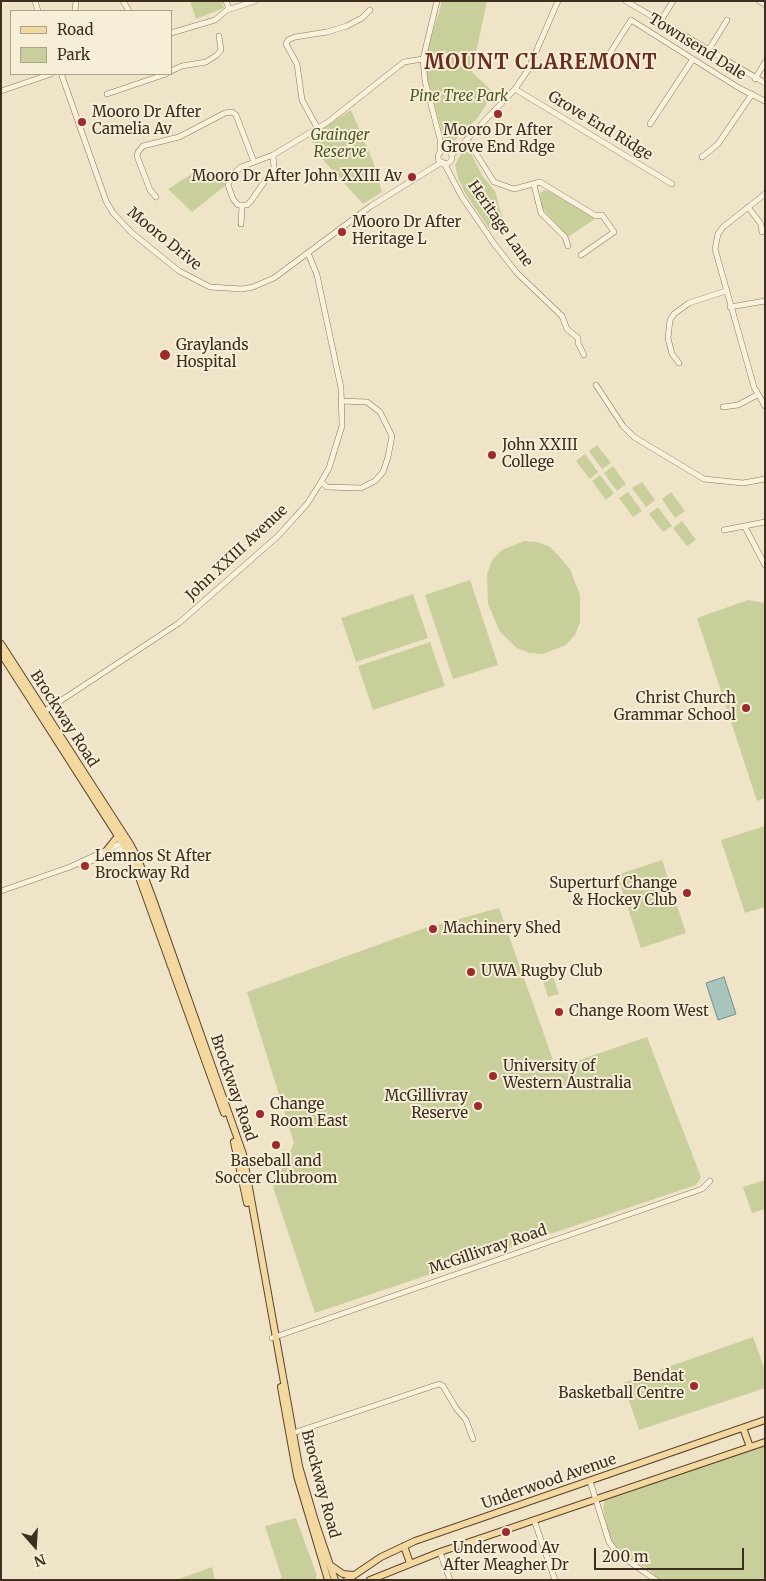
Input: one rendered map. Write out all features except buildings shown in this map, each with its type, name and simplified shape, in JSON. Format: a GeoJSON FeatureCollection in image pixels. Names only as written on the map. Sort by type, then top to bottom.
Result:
{"type":"FeatureCollection","features":[{"type":"Feature","properties":{"kind":"main road","name":"Brockway Road"},"geometry":{"type":"LineString","coordinates":[[1,644],[118,836],[126,843]]}},
{"type":"Feature","properties":{"kind":"main road","name":"Brockway Road"},"geometry":{"type":"LineString","coordinates":[[1,653],[141,867],[243,1154],[297,1476],[327,1578]]}},
{"type":"Feature","properties":{"kind":"main road"},"geometry":{"type":"LineString","coordinates":[[106,851],[118,836]]}},
{"type":"Feature","properties":{"kind":"main road","name":"Brockway Road"},"geometry":{"type":"LineString","coordinates":[[274,1337],[307,1496],[335,1580]]}},
{"type":"Feature","properties":{"kind":"main road","name":"Underwood Avenue"},"geometry":{"type":"LineString","coordinates":[[347,1580],[381,1557],[404,1546],[765,1420]]}},
{"type":"Feature","properties":{"kind":"main road"},"geometry":{"type":"LineString","coordinates":[[744,1428],[750,1447]]}},
{"type":"Feature","properties":{"kind":"main road","name":"Underwood Avenue"},"geometry":{"type":"LineString","coordinates":[[370,1580],[440,1552],[765,1442]]}},
{"type":"Feature","properties":{"kind":"main road"},"geometry":{"type":"LineString","coordinates":[[404,1546],[410,1563]]}},
{"type":"Feature","properties":{"kind":"main road"},"geometry":{"type":"LineString","coordinates":[[330,1565],[343,1574],[354,1575]]}},
{"type":"Feature","properties":{"kind":"street"},"geometry":{"type":"LineString","coordinates":[[226,1],[229,9]]}},
{"type":"Feature","properties":{"kind":"street"},"geometry":{"type":"LineString","coordinates":[[172,33],[215,20],[229,9],[255,1]]}},
{"type":"Feature","properties":{"kind":"street"},"geometry":{"type":"LineString","coordinates":[[436,1],[423,59],[425,81],[440,139],[439,154],[443,163]]}},
{"type":"Feature","properties":{"kind":"street","name":"Mooro Drive"},"geometry":{"type":"LineString","coordinates":[[61,75],[110,208],[128,230],[186,276],[220,289],[253,287],[274,278],[371,206],[428,169],[443,163],[515,89],[534,59],[548,19],[558,1]]}},
{"type":"Feature","properties":{"kind":"street"},"geometry":{"type":"LineString","coordinates":[[626,1],[754,79],[765,83]]}},
{"type":"Feature","properties":{"kind":"street"},"geometry":{"type":"LineString","coordinates":[[660,22],[673,1]]}},
{"type":"Feature","properties":{"kind":"street"},"geometry":{"type":"LineString","coordinates":[[760,1],[765,4]]}},
{"type":"Feature","properties":{"kind":"street"},"geometry":{"type":"LineString","coordinates":[[318,130],[302,100],[297,64],[286,44],[288,40],[295,37],[327,32],[347,26],[362,18],[370,10]]}},
{"type":"Feature","properties":{"kind":"street","name":"Townsend Dale"},"geometry":{"type":"LineString","coordinates":[[606,59],[631,20],[765,101]]}},
{"type":"Feature","properties":{"kind":"street"},"geometry":{"type":"LineString","coordinates":[[708,51],[726,20]]}},
{"type":"Feature","properties":{"kind":"street"},"geometry":{"type":"LineString","coordinates":[[172,71],[182,66],[206,62],[218,55],[221,50],[219,36]]}},
{"type":"Feature","properties":{"kind":"street"},"geometry":{"type":"LineString","coordinates":[[242,206],[233,199],[229,182],[232,174],[241,167],[273,155],[318,130],[404,62],[423,59]]}},
{"type":"Feature","properties":{"kind":"street"},"geometry":{"type":"LineString","coordinates":[[650,124],[693,59]]}},
{"type":"Feature","properties":{"kind":"street"},"geometry":{"type":"LineString","coordinates":[[754,79],[765,62]]}},
{"type":"Feature","properties":{"kind":"street"},"geometry":{"type":"LineString","coordinates":[[1,91],[48,75]]}},
{"type":"Feature","properties":{"kind":"street"},"geometry":{"type":"LineString","coordinates":[[107,94],[155,75]]}},
{"type":"Feature","properties":{"kind":"street","name":"Grove End Ridge"},"geometry":{"type":"LineString","coordinates":[[515,89],[672,184]]}},
{"type":"Feature","properties":{"kind":"street"},"geometry":{"type":"LineString","coordinates":[[702,157],[718,144],[752,94]]}},
{"type":"Feature","properties":{"kind":"street"},"geometry":{"type":"LineString","coordinates":[[156,197],[150,190],[137,156],[138,152],[143,146],[179,137],[225,114],[232,112],[236,115],[254,162]]}},
{"type":"Feature","properties":{"kind":"street"},"geometry":{"type":"LineString","coordinates":[[440,139],[450,154]]}},
{"type":"Feature","properties":{"kind":"street"},"geometry":{"type":"LineString","coordinates":[[467,139],[494,182],[514,189],[540,182],[596,216],[602,215],[614,232],[581,255]]}},
{"type":"Feature","properties":{"kind":"street","name":"Mooro Drive"},"geometry":{"type":"LineString","coordinates":[[428,169],[439,154],[450,154]]}},
{"type":"Feature","properties":{"kind":"street","name":"Heritage Lane"},"geometry":{"type":"LineString","coordinates":[[450,154],[451,174]]}},
{"type":"Feature","properties":{"kind":"street"},"geometry":{"type":"LineString","coordinates":[[242,206],[251,201],[274,168],[273,155]]}},
{"type":"Feature","properties":{"kind":"street","name":"Heritage Lane"},"geometry":{"type":"LineString","coordinates":[[443,163],[451,174],[462,197],[495,245],[517,273],[562,316],[567,329],[578,338],[578,343],[584,355]]}},
{"type":"Feature","properties":{"kind":"street"},"geometry":{"type":"LineString","coordinates":[[534,185],[541,213],[565,237],[568,246]]}},
{"type":"Feature","properties":{"kind":"street"},"geometry":{"type":"LineString","coordinates":[[765,194],[723,227],[716,241],[716,256],[730,307],[757,395],[765,406]]}},
{"type":"Feature","properties":{"kind":"street"},"geometry":{"type":"LineString","coordinates":[[241,224],[242,206]]}},
{"type":"Feature","properties":{"kind":"street"},"geometry":{"type":"LineString","coordinates":[[748,207],[761,224],[762,232]]}},
{"type":"Feature","properties":{"kind":"street","name":"John XXIII Avenue"},"geometry":{"type":"LineString","coordinates":[[42,713],[179,622],[278,536],[307,504],[321,482],[329,468],[342,426],[341,388],[317,275],[308,253]]}},
{"type":"Feature","properties":{"kind":"street"},"geometry":{"type":"LineString","coordinates":[[679,363],[672,354],[668,338],[670,320],[674,314],[689,302],[726,291]]}},
{"type":"Feature","properties":{"kind":"street"},"geometry":{"type":"LineString","coordinates":[[730,307],[765,300]]}},
{"type":"Feature","properties":{"kind":"street"},"geometry":{"type":"LineString","coordinates":[[596,385],[623,426],[634,437],[704,479],[743,483],[765,479]]}},
{"type":"Feature","properties":{"kind":"street"},"geometry":{"type":"LineString","coordinates":[[723,407],[738,405],[757,395]]}},
{"type":"Feature","properties":{"kind":"street"},"geometry":{"type":"LineString","coordinates":[[321,482],[327,487],[361,488],[375,481],[383,472],[388,457],[392,436],[380,412],[367,402],[341,401]]}},
{"type":"Feature","properties":{"kind":"street"},"geometry":{"type":"LineString","coordinates":[[724,530],[765,522]]}},
{"type":"Feature","properties":{"kind":"street"},"geometry":{"type":"LineString","coordinates":[[745,527],[765,566]]}},
{"type":"Feature","properties":{"kind":"street"},"geometry":{"type":"LineString","coordinates":[[70,867],[126,843]]}},
{"type":"Feature","properties":{"kind":"street"},"geometry":{"type":"LineString","coordinates":[[1,891],[109,855],[126,843]]}},
{"type":"Feature","properties":{"kind":"street","name":"McGillivray Road"},"geometry":{"type":"LineString","coordinates":[[274,1337],[702,1189],[710,1181]]}},
{"type":"Feature","properties":{"kind":"street"},"geometry":{"type":"LineString","coordinates":[[293,1433],[438,1384],[443,1386],[456,1408],[466,1420],[473,1439]]}},
{"type":"Feature","properties":{"kind":"street"},"geometry":{"type":"LineString","coordinates":[[590,1481],[608,1542],[618,1554],[647,1572],[656,1580]]}},
{"type":"Feature","properties":{"kind":"street"},"geometry":{"type":"LineString","coordinates":[[534,1520],[555,1580]]}},
{"type":"Feature","properties":{"kind":"street"},"geometry":{"type":"LineString","coordinates":[[440,1552],[450,1580]]}},
{"type":"Feature","properties":{"kind":"street"},"geometry":{"type":"LineString","coordinates":[[643,1580],[647,1572]]}},
{"type":"Feature","properties":{"kind":"green space"},"geometry":{"type":"Polygon","coordinates":[[[190,1],[222,1],[224,8],[196,19],[190,1]]]}},
{"type":"Feature","properties":{"kind":"green space","name":"Pine Tree Park"},"geometry":{"type":"Polygon","coordinates":[[[442,1],[487,1],[472,72],[491,90],[485,96],[488,102],[477,119],[451,144],[445,140],[423,65],[442,1]]]}},
{"type":"Feature","properties":{"kind":"green space","name":"Grainger Reserve"},"geometry":{"type":"Polygon","coordinates":[[[351,110],[373,161],[382,192],[363,204],[324,161],[309,137],[351,110]]]}},
{"type":"Feature","properties":{"kind":"green space"},"geometry":{"type":"Polygon","coordinates":[[[463,150],[471,153],[483,177],[495,191],[503,220],[498,226],[490,230],[465,193],[458,178],[455,165],[463,150]]]}},
{"type":"Feature","properties":{"kind":"green space"},"geometry":{"type":"Polygon","coordinates":[[[203,167],[218,179],[227,178],[226,185],[192,212],[168,189],[203,167]]]}},
{"type":"Feature","properties":{"kind":"green space"},"geometry":{"type":"Polygon","coordinates":[[[545,190],[596,218],[568,237],[542,208],[540,193],[545,190]]]}},
{"type":"Feature","properties":{"kind":"green space"},"geometry":{"type":"Polygon","coordinates":[[[597,445],[611,463],[602,469],[589,451],[597,445]]]}},
{"type":"Feature","properties":{"kind":"green space"},"geometry":{"type":"Polygon","coordinates":[[[585,454],[598,472],[590,479],[576,461],[585,454]]]}},
{"type":"Feature","properties":{"kind":"green space"},"geometry":{"type":"Polygon","coordinates":[[[613,466],[626,484],[617,491],[604,473],[613,466]]]}},
{"type":"Feature","properties":{"kind":"green space"},"geometry":{"type":"Polygon","coordinates":[[[600,475],[614,493],[606,500],[592,481],[600,475]]]}},
{"type":"Feature","properties":{"kind":"green space"},"geometry":{"type":"Polygon","coordinates":[[[642,482],[655,500],[646,507],[632,488],[642,482]]]}},
{"type":"Feature","properties":{"kind":"green space"},"geometry":{"type":"Polygon","coordinates":[[[628,492],[642,511],[633,517],[619,498],[628,492]]]}},
{"type":"Feature","properties":{"kind":"green space"},"geometry":{"type":"Polygon","coordinates":[[[671,492],[685,511],[675,518],[662,499],[671,492]]]}},
{"type":"Feature","properties":{"kind":"green space"},"geometry":{"type":"Polygon","coordinates":[[[658,507],[672,526],[663,532],[649,514],[658,507]]]}},
{"type":"Feature","properties":{"kind":"green space"},"geometry":{"type":"Polygon","coordinates":[[[682,521],[696,540],[687,546],[673,528],[682,521]]]}},
{"type":"Feature","properties":{"kind":"green space"},"geometry":{"type":"Polygon","coordinates":[[[524,541],[538,542],[550,547],[570,569],[580,595],[580,622],[575,635],[566,645],[543,654],[529,653],[517,648],[500,632],[488,604],[487,574],[492,560],[502,550],[524,541]]]}},
{"type":"Feature","properties":{"kind":"green space"},"geometry":{"type":"Polygon","coordinates":[[[470,580],[498,665],[453,679],[425,595],[470,580]]]}},
{"type":"Feature","properties":{"kind":"green space"},"geometry":{"type":"Polygon","coordinates":[[[413,594],[428,638],[356,662],[341,618],[413,594]]]}},
{"type":"Feature","properties":{"kind":"green space","name":"Christ Church Grammar School"},"geometry":{"type":"Polygon","coordinates":[[[748,600],[765,603],[765,798],[757,801],[697,618],[748,600]]]}},
{"type":"Feature","properties":{"kind":"green space"},"geometry":{"type":"Polygon","coordinates":[[[430,642],[445,686],[373,710],[358,666],[430,642]]]}},
{"type":"Feature","properties":{"kind":"green space"},"geometry":{"type":"Polygon","coordinates":[[[765,826],[765,907],[745,913],[721,840],[765,826]]]}},
{"type":"Feature","properties":{"kind":"green space"},"geometry":{"type":"Polygon","coordinates":[[[662,860],[686,933],[641,948],[617,875],[662,860]]]}},
{"type":"Feature","properties":{"kind":"green space","name":"McGillivray Reserve"},"geometry":{"type":"Polygon","coordinates":[[[499,908],[556,1068],[647,1037],[701,1177],[696,1185],[315,1313],[273,1187],[294,1143],[247,992],[422,929],[499,908]]]}},
{"type":"Feature","properties":{"kind":"green space","name":"UWA Rugby Club"},"geometry":{"type":"Polygon","coordinates":[[[553,977],[559,994],[548,997],[543,981],[553,977]]]}},
{"type":"Feature","properties":{"kind":"green space"},"geometry":{"type":"Polygon","coordinates":[[[765,1180],[765,1209],[752,1213],[743,1187],[765,1180]]]}},
{"type":"Feature","properties":{"kind":"green space","name":"Bendat Basketball Centre"},"geometry":{"type":"Polygon","coordinates":[[[753,1337],[765,1370],[765,1388],[639,1430],[623,1383],[753,1337]]]}},
{"type":"Feature","properties":{"kind":"green space"},"geometry":{"type":"Polygon","coordinates":[[[765,1446],[765,1580],[660,1580],[647,1568],[624,1556],[610,1539],[603,1508],[605,1499],[765,1446]]]}},
{"type":"Feature","properties":{"kind":"green space"},"geometry":{"type":"Polygon","coordinates":[[[296,1518],[317,1576],[315,1580],[277,1580],[282,1578],[265,1526],[296,1518]]]}},
{"type":"Feature","properties":{"kind":"green space"},"geometry":{"type":"Polygon","coordinates":[[[212,1567],[215,1580],[176,1580],[212,1567]]]}},
{"type":"Feature","properties":{"kind":"water"},"geometry":{"type":"Polygon","coordinates":[[[724,977],[736,1014],[718,1020],[706,983],[724,977]]]}},
{"type":"Feature","properties":{"kind":"place","name":"Mooro Dr After Grove End Rdge"},"geometry":{"type":"Point","coordinates":[498,114]}},
{"type":"Feature","properties":{"kind":"place","name":"Mooro Dr After Camelia Av"},"geometry":{"type":"Point","coordinates":[82,122]}},
{"type":"Feature","properties":{"kind":"place","name":"Mooro Dr After John XXIII Av"},"geometry":{"type":"Point","coordinates":[412,177]}},
{"type":"Feature","properties":{"kind":"place","name":"Mooro Dr After Heritage L"},"geometry":{"type":"Point","coordinates":[342,232]}},
{"type":"Feature","properties":{"kind":"place","name":"Graylands Hospital"},"geometry":{"type":"Point","coordinates":[165,355]}},
{"type":"Feature","properties":{"kind":"place","name":"John XXIII College"},"geometry":{"type":"Point","coordinates":[492,455]}},
{"type":"Feature","properties":{"kind":"place","name":"Christ Church Grammar School"},"geometry":{"type":"Point","coordinates":[746,708]}},
{"type":"Feature","properties":{"kind":"place","name":"Lemnos St After Brockway Rd"},"geometry":{"type":"Point","coordinates":[85,866]}},
{"type":"Feature","properties":{"kind":"place","name":"Superturf Change & Hockey Club"},"geometry":{"type":"Point","coordinates":[687,893]}},
{"type":"Feature","properties":{"kind":"place","name":"Machinery Shed"},"geometry":{"type":"Point","coordinates":[433,929]}},
{"type":"Feature","properties":{"kind":"place","name":"UWA Rugby Club"},"geometry":{"type":"Point","coordinates":[471,972]}},
{"type":"Feature","properties":{"kind":"place","name":"Change Room West"},"geometry":{"type":"Point","coordinates":[559,1012]}},
{"type":"Feature","properties":{"kind":"place","name":"University of Western Australia"},"geometry":{"type":"Point","coordinates":[493,1076]}},
{"type":"Feature","properties":{"kind":"place","name":"McGillivray Reserve"},"geometry":{"type":"Point","coordinates":[478,1106]}},
{"type":"Feature","properties":{"kind":"place","name":"Change Room East"},"geometry":{"type":"Point","coordinates":[260,1114]}},
{"type":"Feature","properties":{"kind":"place","name":"Baseball and Soccer Clubroom"},"geometry":{"type":"Point","coordinates":[276,1145]}},
{"type":"Feature","properties":{"kind":"place","name":"Bendat Basketball Centre"},"geometry":{"type":"Point","coordinates":[694,1386]}},
{"type":"Feature","properties":{"kind":"place","name":"Underwood Av After Meagher Dr"},"geometry":{"type":"Point","coordinates":[506,1532]}},
{"type":"Feature","properties":{"kind":"district","name":"MOUNT CLAREMONT"},"geometry":{"type":"Point","coordinates":[541,63]}}]}
